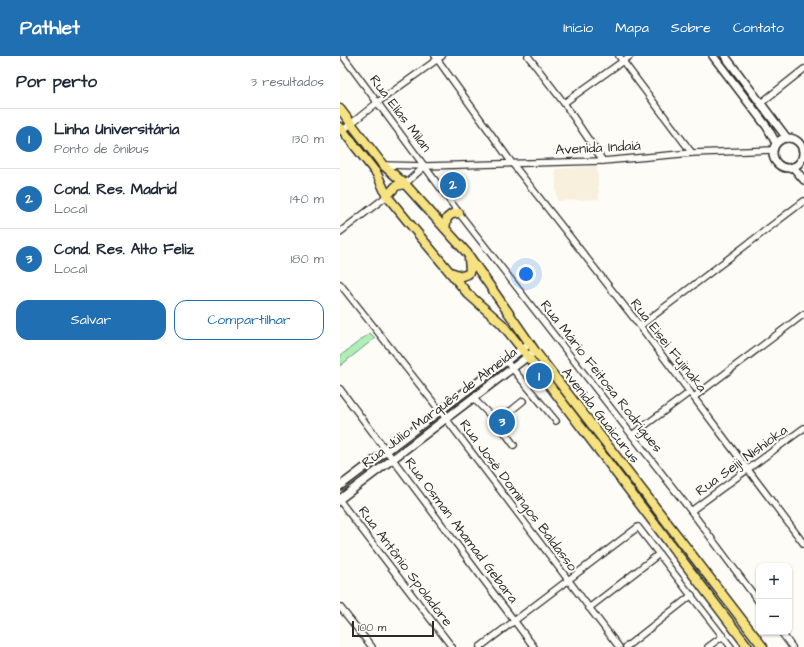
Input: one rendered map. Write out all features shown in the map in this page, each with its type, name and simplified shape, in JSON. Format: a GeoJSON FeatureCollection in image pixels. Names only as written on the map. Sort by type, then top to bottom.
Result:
{"type":"FeatureCollection","features":[{"type":"Feature","properties":{"kind":"main road","name":"Avenida Guaicurus"},"geometry":{"type":"LineString","coordinates":[[340,109],[383,165],[405,184],[466,253],[535,351],[763,647]]}},
{"type":"Feature","properties":{"kind":"main road","name":"Avenida Guaicurus"},"geometry":{"type":"LineString","coordinates":[[341,129],[377,174],[384,198],[468,294],[502,324],[748,647]]}},
{"type":"Feature","properties":{"kind":"main road"},"geometry":{"type":"LineString","coordinates":[[384,198],[396,186],[405,184]]}},
{"type":"Feature","properties":{"kind":"main road"},"geometry":{"type":"LineString","coordinates":[[445,228],[447,218],[452,214],[459,213]]}},
{"type":"Feature","properties":{"kind":"main road"},"geometry":{"type":"LineString","coordinates":[[448,270],[457,275],[468,274],[471,264],[466,253]]}},
{"type":"Feature","properties":{"kind":"street","name":"Rua Elías Milan"},"geometry":{"type":"LineString","coordinates":[[343,56],[425,166]]}},
{"type":"Feature","properties":{"kind":"street"},"geometry":{"type":"LineString","coordinates":[[528,56],[564,103],[603,161]]}},
{"type":"Feature","properties":{"kind":"street"},"geometry":{"type":"LineString","coordinates":[[619,56],[692,153]]}},
{"type":"Feature","properties":{"kind":"street"},"geometry":{"type":"LineString","coordinates":[[564,103],[630,56]]}},
{"type":"Feature","properties":{"kind":"street"},"geometry":{"type":"LineString","coordinates":[[713,56],[768,127],[774,147],[774,159],[780,166],[793,167],[802,162],[803,148],[793,139],[787,138],[725,56]]}},
{"type":"Feature","properties":{"kind":"street"},"geometry":{"type":"LineString","coordinates":[[341,129],[351,124],[438,57]]}},
{"type":"Feature","properties":{"kind":"street","name":"Rua Eisei Fujinaka"},"geometry":{"type":"LineString","coordinates":[[438,57],[512,163],[640,326],[803,540]]}},
{"type":"Feature","properties":{"kind":"street"},"geometry":{"type":"LineString","coordinates":[[754,109],[804,68]]}},
{"type":"Feature","properties":{"kind":"street"},"geometry":{"type":"LineString","coordinates":[[774,147],[787,138]]}},
{"type":"Feature","properties":{"kind":"street","name":"Avenida Indaiá"},"geometry":{"type":"LineString","coordinates":[[383,165],[425,166],[603,161],[774,147]]}},
{"type":"Feature","properties":{"kind":"street"},"geometry":{"type":"LineString","coordinates":[[405,184],[425,166]]}},
{"type":"Feature","properties":{"kind":"street","name":"Rua Mário Feitosa Rodrigues"},"geometry":{"type":"LineString","coordinates":[[425,166],[459,213],[691,511],[757,599]]}},
{"type":"Feature","properties":{"kind":"street"},"geometry":{"type":"LineString","coordinates":[[793,167],[804,180]]}},
{"type":"Feature","properties":{"kind":"street"},"geometry":{"type":"LineString","coordinates":[[340,232],[384,198]]}},
{"type":"Feature","properties":{"kind":"street"},"geometry":{"type":"LineString","coordinates":[[640,326],[804,201]]}},
{"type":"Feature","properties":{"kind":"street","name":"Rua José Domingos Baldasso"},"geometry":{"type":"LineString","coordinates":[[340,284],[441,412],[619,647]]}},
{"type":"Feature","properties":{"kind":"street"},"geometry":{"type":"LineString","coordinates":[[694,397],[804,314]]}},
{"type":"Feature","properties":{"kind":"street","name":"Rua Júlio Marquês de Almeida"},"geometry":{"type":"LineString","coordinates":[[340,486],[530,344]]}},
{"type":"Feature","properties":{"kind":"street","name":"Rua Júlio Marquês de Almeida"},"geometry":{"type":"LineString","coordinates":[[340,500],[445,418],[535,351]]}},
{"type":"Feature","properties":{"kind":"street"},"geometry":{"type":"LineString","coordinates":[[506,361],[556,421]]}},
{"type":"Feature","properties":{"kind":"street","name":"Rua Osman Ahamad Gebara"},"geometry":{"type":"LineString","coordinates":[[340,389],[394,458],[534,647]]}},
{"type":"Feature","properties":{"kind":"street"},"geometry":{"type":"LineString","coordinates":[[632,435],[690,392]]}},
{"type":"Feature","properties":{"kind":"street"},"geometry":{"type":"LineString","coordinates":[[473,398],[498,422],[514,445]]}},
{"type":"Feature","properties":{"kind":"street"},"geometry":{"type":"LineString","coordinates":[[498,422],[523,401]]}},
{"type":"Feature","properties":{"kind":"street","name":"Rua Seiji Nishioka"},"geometry":{"type":"LineString","coordinates":[[691,511],[749,470],[804,428]]}},
{"type":"Feature","properties":{"kind":"street","name":"Rua Antônio Spoladore"},"geometry":{"type":"LineString","coordinates":[[340,500],[452,647]]}},
{"type":"Feature","properties":{"kind":"street"},"geometry":{"type":"LineString","coordinates":[[480,647],[638,527],[731,647]]}},
{"type":"Feature","properties":{"kind":"street"},"geometry":{"type":"LineString","coordinates":[[589,608],[659,554]]}},
{"type":"Feature","properties":{"kind":"street"},"geometry":{"type":"LineString","coordinates":[[626,647],[692,595]]}},
{"type":"Feature","properties":{"kind":"street"},"geometry":{"type":"LineString","coordinates":[[340,606],[372,647]]}},
{"type":"Feature","properties":{"kind":"street"},"geometry":{"type":"LineString","coordinates":[[783,635],[792,647]]}},
{"type":"Feature","properties":{"kind":"street"},"geometry":{"type":"LineString","coordinates":[[708,647],[723,636]]}},
{"type":"Feature","properties":{"kind":"shaded area"},"geometry":{"type":"Polygon","coordinates":[[[597,166],[599,199],[557,201],[555,169],[597,166]]]}},
{"type":"Feature","properties":{"kind":"green space"},"geometry":{"type":"Polygon","coordinates":[[[370,333],[375,338],[340,366],[340,356],[370,333]]]}},
{"type":"Feature","properties":{"kind":"place","name":"Cond. Res. Madrid"},"geometry":{"type":"Point","coordinates":[453,185]}},
{"type":"Feature","properties":{"kind":"place","name":"Linha Universitária"},"geometry":{"type":"Point","coordinates":[539,376]}},
{"type":"Feature","properties":{"kind":"place","name":"Cond. Res. Alto Feliz"},"geometry":{"type":"Point","coordinates":[502,422]}}]}
